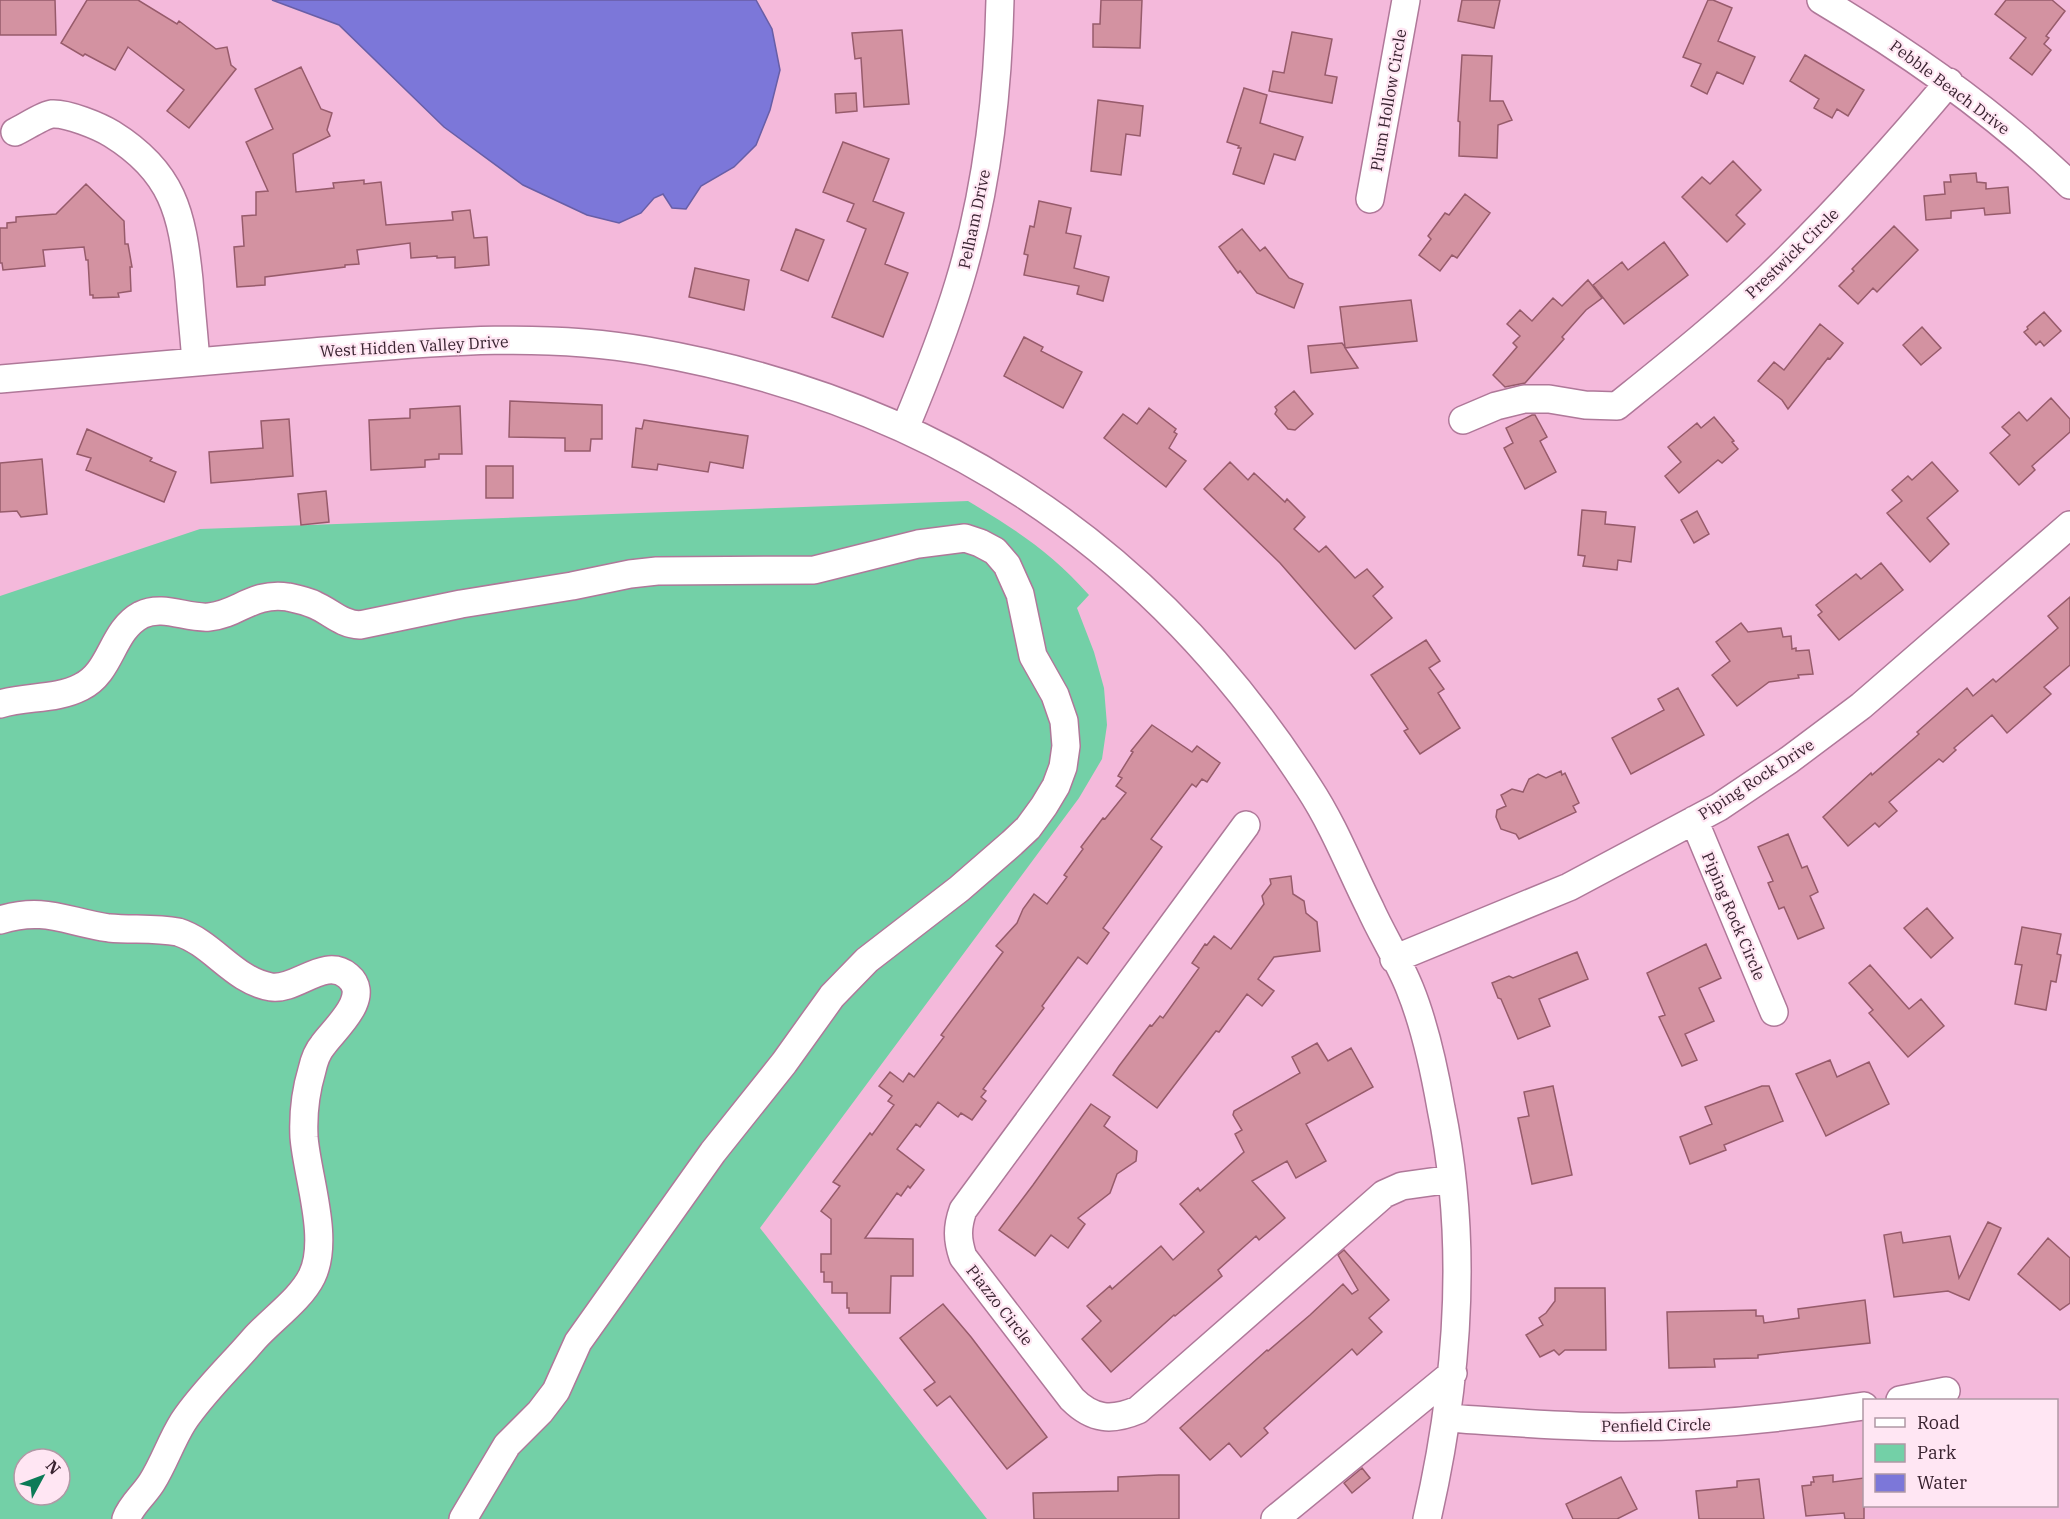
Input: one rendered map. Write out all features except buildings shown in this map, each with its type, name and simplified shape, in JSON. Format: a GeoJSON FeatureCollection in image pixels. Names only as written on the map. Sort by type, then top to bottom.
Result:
{"type":"FeatureCollection","features":[{"type":"Feature","properties":{"kind":"street","name":"Pelham Drive"},"geometry":{"type":"LineString","coordinates":[[905,428],[935,356],[960,282],[979,205],[991,136],[999,57],[1000,0]]}},
{"type":"Feature","properties":{"kind":"street","name":"Plum Hollow Circle"},"geometry":{"type":"LineString","coordinates":[[1370,200],[1406,0]]}},
{"type":"Feature","properties":{"kind":"street","name":"Pebble Beach Drive"},"geometry":{"type":"LineString","coordinates":[[1821,0],[1881,36],[1949,82],[1991,115],[2070,185]]}},
{"type":"Feature","properties":{"kind":"street","name":"Prestwick Circle"},"geometry":{"type":"LineString","coordinates":[[1463,420],[1496,406],[1524,399],[1549,399],[1585,405],[1617,406],[1698,341],[1768,277],[1842,204],[1913,126],[1949,82]]}},
{"type":"Feature","properties":{"kind":"street"},"geometry":{"type":"LineString","coordinates":[[15,132],[51,114],[79,119],[105,129],[147,161],[164,183],[177,209],[185,237],[196,362]]}},
{"type":"Feature","properties":{"kind":"street","name":"West Hidden Valley Drive"},"geometry":{"type":"LineString","coordinates":[[0,379],[428,342],[500,339],[570,342],[641,350],[717,364],[775,380],[827,397],[905,428],[1002,479],[1066,523],[1118,563],[1211,658],[1271,732],[1312,793],[1344,851],[1409,987],[1429,1050],[1442,1112],[1452,1179],[1457,1238],[1458,1292],[1453,1373],[1447,1418],[1427,1519]]}},
{"type":"Feature","properties":{"kind":"street","name":"Piping Rock Drive"},"geometry":{"type":"LineString","coordinates":[[1394,959],[1569,887],[1719,807],[1789,760],[1861,706],[2070,525]]}},
{"type":"Feature","properties":{"kind":"street"},"geometry":{"type":"LineString","coordinates":[[0,704],[65,693],[81,687],[101,671],[129,623],[143,614],[156,612],[213,616],[253,599],[286,597],[315,605],[348,624],[360,625],[461,604],[630,574],[657,571],[814,570],[918,544],[965,538],[995,551],[1007,565],[1020,594],[1034,656],[1054,695],[1064,721],[1066,746],[1063,767],[1056,786],[1033,821],[1012,843],[959,889],[867,960],[832,996],[802,1040],[713,1152],[578,1342],[556,1391],[540,1412],[507,1445],[463,1519]]}},
{"type":"Feature","properties":{"kind":"street","name":"Piping Rock Circle"},"geometry":{"type":"LineString","coordinates":[[1694,820],[1774,1012]]}},
{"type":"Feature","properties":{"kind":"street","name":"Piazzo Circle"},"geometry":{"type":"LineString","coordinates":[[1246,825],[963,1210],[958,1225],[957,1241],[963,1257],[1072,1399],[1092,1414],[1107,1418],[1123,1416],[1138,1410],[1384,1194],[1402,1186],[1452,1179]]}},
{"type":"Feature","properties":{"kind":"street"},"geometry":{"type":"LineString","coordinates":[[0,920],[28,913],[44,914],[112,928],[178,932],[189,935],[204,944],[258,983],[273,987],[287,986],[331,969],[348,976],[354,983],[356,992],[349,1014],[318,1053],[309,1088],[304,1139],[313,1183],[318,1248],[312,1277],[305,1288],[192,1409],[172,1441],[152,1483],[126,1519]]}},
{"type":"Feature","properties":{"kind":"street"},"geometry":{"type":"LineString","coordinates":[[1275,1519],[1453,1373]]}},
{"type":"Feature","properties":{"kind":"street"},"geometry":{"type":"LineString","coordinates":[[1909,1399],[1946,1391]]}},
{"type":"Feature","properties":{"kind":"street","name":"Penfield Circle"},"geometry":{"type":"LineString","coordinates":[[1447,1418],[1538,1425],[1624,1427],[1714,1424],[1806,1415],[1863,1406]]}},
{"type":"Feature","properties":{"kind":"green space"},"geometry":{"type":"Polygon","coordinates":[[[968,501],[1002,522],[1061,566],[1089,595],[1077,608],[1094,652],[1104,688],[1107,725],[1102,759],[1079,798],[760,1228],[987,1519],[0,1519],[0,596],[200,529],[968,501]]]}},
{"type":"Feature","properties":{"kind":"water"},"geometry":{"type":"Polygon","coordinates":[[[272,0],[756,0],[772,29],[780,70],[770,110],[756,145],[734,167],[701,186],[686,209],[672,208],[663,194],[654,198],[641,213],[619,223],[587,215],[523,185],[444,127],[339,25],[272,0]]]}}]}
